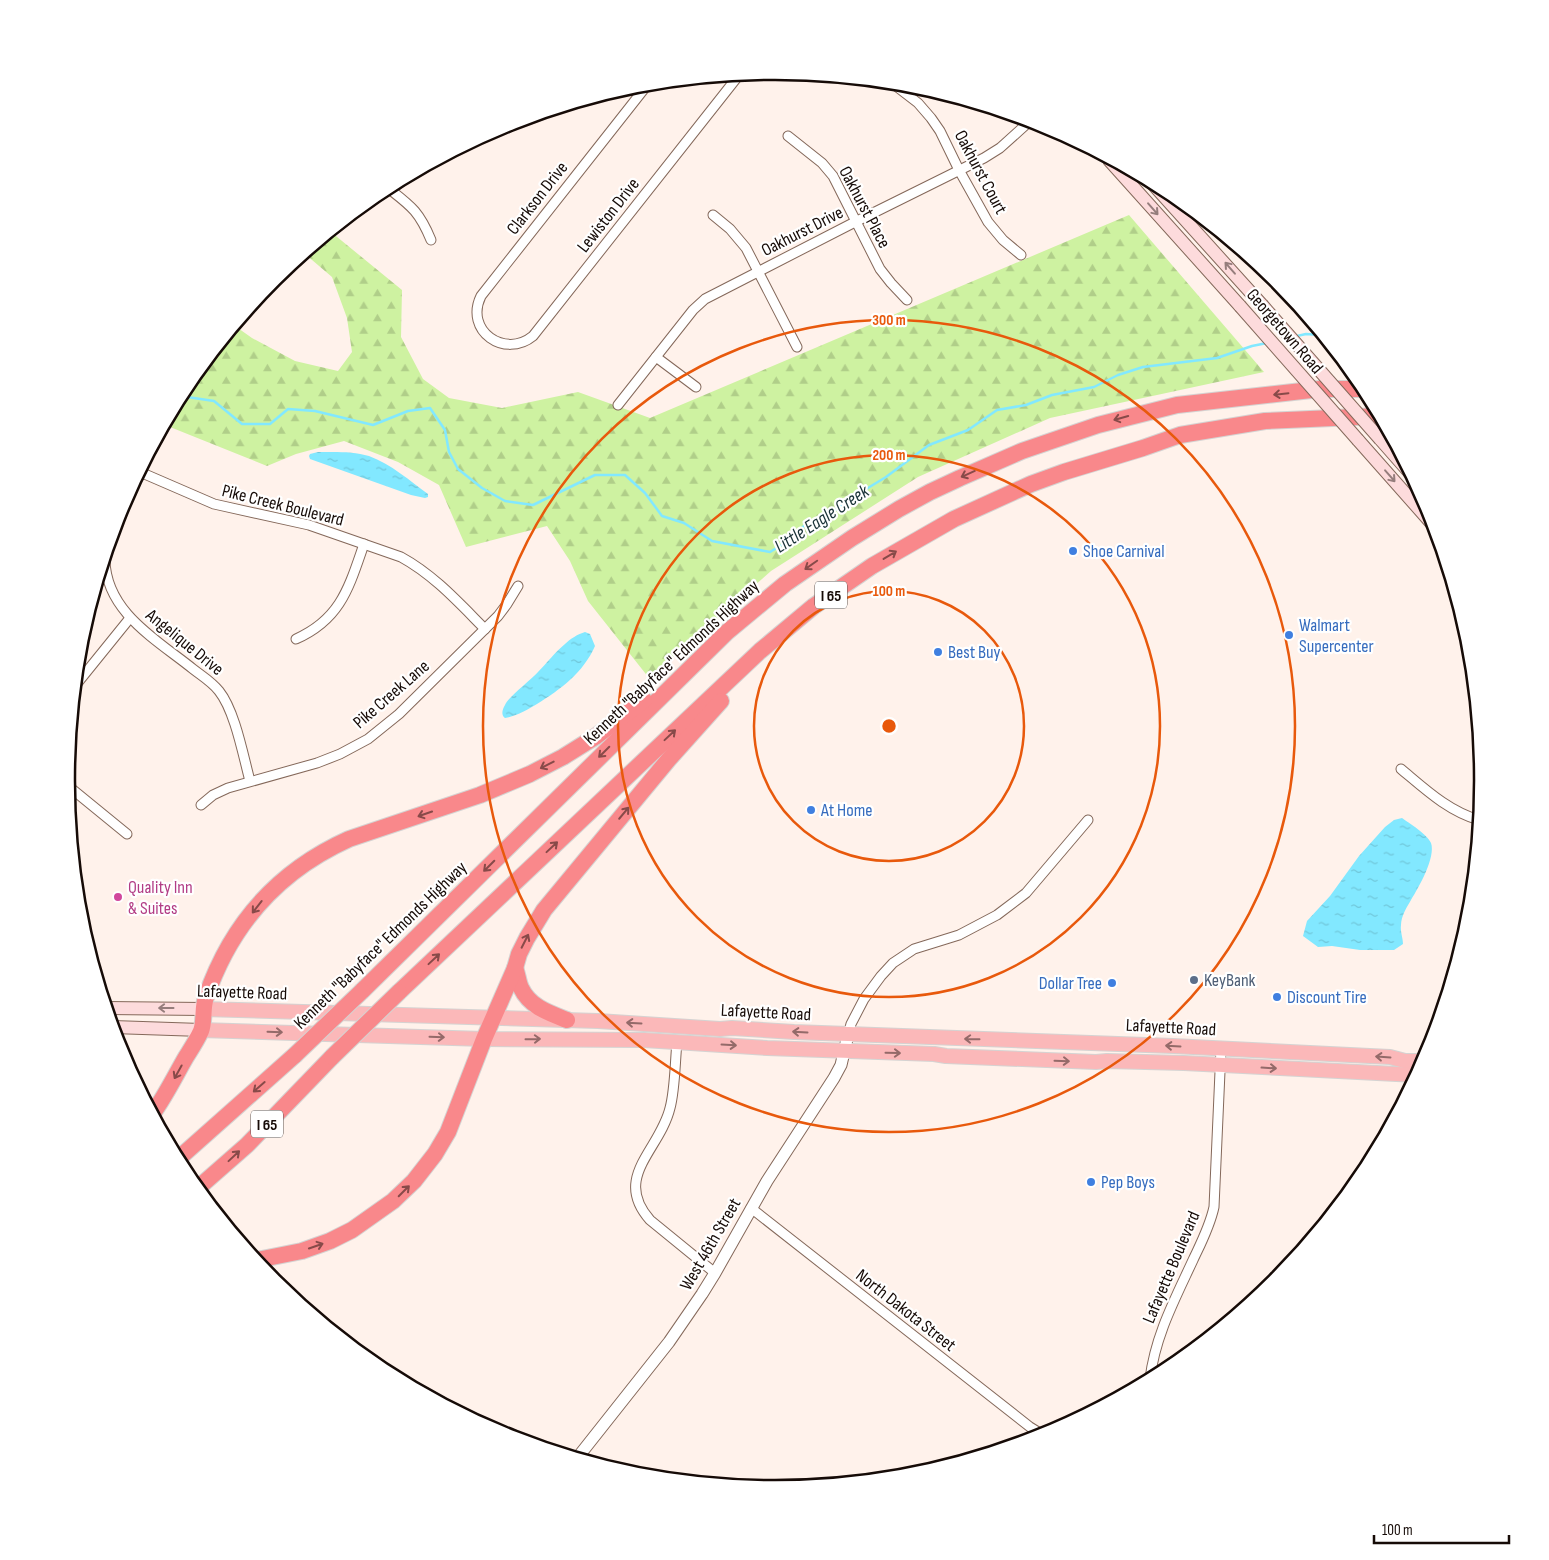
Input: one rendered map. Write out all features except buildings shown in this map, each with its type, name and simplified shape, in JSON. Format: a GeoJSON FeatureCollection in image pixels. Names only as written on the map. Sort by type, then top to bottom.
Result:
{"type":"FeatureCollection","features":[{"type":"Feature","properties":{"kind":"highway","name":"Kenneth \"Babyface\" Edmonds Highway"},"geometry":{"type":"LineString","coordinates":[[184,1154],[296,1055],[727,632],[804,570],[886,516],[960,478],[1030,448],[1098,424],[1177,405],[1320,389],[1355,389]]}},
{"type":"Feature","properties":{"kind":"highway","name":"I 65"},"geometry":{"type":"LineString","coordinates":[[203,1183],[247,1145],[332,1057],[399,992],[760,651],[814,606],[862,573],[923,536],[976,508],[1064,472],[1180,435],[1265,420],[1372,416]]}},
{"type":"Feature","properties":{"kind":"highway"},"geometry":{"type":"LineString","coordinates":[[265,1259],[294,1254],[330,1241],[352,1230],[383,1209],[405,1190],[435,1154],[448,1132],[523,946],[544,910],[702,721],[786,636],[862,573]]}},
{"type":"Feature","properties":{"kind":"highway"},"geometry":{"type":"LineString","coordinates":[[157,1107],[201,1030],[203,1009],[212,980],[228,946],[275,887],[320,853],[349,839],[491,790],[530,774],[563,757],[632,710],[727,632]]}},
{"type":"Feature","properties":{"kind":"highway"},"geometry":{"type":"LineString","coordinates":[[515,968],[521,988],[529,999],[543,1010],[567,1020]]}},
{"type":"Feature","properties":{"kind":"main road","name":"Georgetown Road"},"geometry":{"type":"LineString","coordinates":[[1119,172],[1420,511]]}},
{"type":"Feature","properties":{"kind":"main road","name":"Georgetown Road"},"geometry":{"type":"LineString","coordinates":[[1173,205],[1392,453]]}},
{"type":"Feature","properties":{"kind":"main road","name":"Lafayette Road"},"geometry":{"type":"LineString","coordinates":[[113,1008],[598,1021],[848,1035],[1222,1048],[1390,1057],[1405,1061],[1415,1061]]}},
{"type":"Feature","properties":{"kind":"main road","name":"Lafayette Road"},"geometry":{"type":"LineString","coordinates":[[120,1027],[484,1039],[593,1039],[677,1042],[1082,1062],[1108,1061],[1220,1065],[1408,1076]]}},
{"type":"Feature","properties":{"kind":"street","name":"Lewiston Drive"},"geometry":{"type":"LineString","coordinates":[[489,337],[512,345],[522,343],[533,336],[733,82]]}},
{"type":"Feature","properties":{"kind":"street","name":"Oakhurst Court"},"geometry":{"type":"LineString","coordinates":[[904,93],[920,106],[940,131],[959,170],[990,225],[1003,240],[1021,255]]}},
{"type":"Feature","properties":{"kind":"street","name":"Clarkson Drive"},"geometry":{"type":"LineString","coordinates":[[489,337],[482,329],[477,317],[478,304],[482,294],[640,94]]}},
{"type":"Feature","properties":{"kind":"street","name":"Oakhurst Drive"},"geometry":{"type":"LineString","coordinates":[[618,405],[698,305],[710,296],[991,154],[1024,127]]}},
{"type":"Feature","properties":{"kind":"street","name":"Oakhurst Place"},"geometry":{"type":"LineString","coordinates":[[788,136],[829,171],[882,272],[907,300]]}},
{"type":"Feature","properties":{"kind":"street"},"geometry":{"type":"LineString","coordinates":[[395,193],[420,215],[431,240]]}},
{"type":"Feature","properties":{"kind":"street"},"geometry":{"type":"LineString","coordinates":[[713,215],[740,240],[798,348]]}},
{"type":"Feature","properties":{"kind":"street"},"geometry":{"type":"LineString","coordinates":[[656,357],[696,387]]}},
{"type":"Feature","properties":{"kind":"street","name":"Pike Creek Boulevard"},"geometry":{"type":"LineString","coordinates":[[145,474],[214,504],[328,530],[401,558],[440,584],[485,629]]}},
{"type":"Feature","properties":{"kind":"street"},"geometry":{"type":"LineString","coordinates":[[296,639],[321,624],[339,605],[348,590],[364,544]]}},
{"type":"Feature","properties":{"kind":"street","name":"Angelique Drive"},"geometry":{"type":"LineString","coordinates":[[106,575],[110,588],[130,618],[208,680],[226,700],[250,781]]}},
{"type":"Feature","properties":{"kind":"street","name":"Pike Creek Lane"},"geometry":{"type":"LineString","coordinates":[[201,805],[224,789],[318,763],[368,739],[406,708],[503,611],[518,586]]}},
{"type":"Feature","properties":{"kind":"street"},"geometry":{"type":"LineString","coordinates":[[83,677],[130,618]]}},
{"type":"Feature","properties":{"kind":"street"},"geometry":{"type":"LineString","coordinates":[[1402,769],[1446,804],[1473,818]]}},
{"type":"Feature","properties":{"kind":"street"},"geometry":{"type":"LineString","coordinates":[[75,792],[127,834]]}},
{"type":"Feature","properties":{"kind":"street"},"geometry":{"type":"LineString","coordinates":[[848,1035],[851,1024],[864,999],[893,963],[914,949],[959,935],[997,916],[1026,893],[1088,820]]}},
{"type":"Feature","properties":{"kind":"street","name":"West 46th Street"},"geometry":{"type":"LineString","coordinates":[[582,1452],[669,1342],[715,1273],[751,1208],[841,1066],[848,1035]]}},
{"type":"Feature","properties":{"kind":"street"},"geometry":{"type":"LineString","coordinates":[[677,1042],[671,1107],[665,1124],[636,1177],[636,1196],[642,1210],[650,1220],[715,1273]]}},
{"type":"Feature","properties":{"kind":"street","name":"Lafayette Boulevard"},"geometry":{"type":"LineString","coordinates":[[1152,1369],[1157,1342],[1164,1321],[1207,1231],[1214,1207],[1222,1048]]}},
{"type":"Feature","properties":{"kind":"street","name":"North Dakota Street"},"geometry":{"type":"LineString","coordinates":[[751,1208],[1034,1429]]}},
{"type":"Feature","properties":{"kind":"green space"},"geometry":{"type":"Polygon","coordinates":[[[1129,215],[1264,372],[1050,418],[918,477],[771,571],[649,678],[588,601],[570,561],[547,526],[466,547],[439,485],[398,462],[344,441],[296,454],[267,466],[171,427],[193,391],[240,330],[295,361],[338,371],[352,352],[347,318],[332,277],[309,258],[336,236],[402,290],[401,337],[423,379],[449,398],[502,408],[578,392],[650,418],[1129,215]]]}},
{"type":"Feature","properties":{"kind":"water"},"geometry":{"type":"Polygon","coordinates":[[[318,452],[363,454],[369,456],[385,463],[400,473],[428,494],[428,497],[411,495],[310,459],[310,454],[318,452]]]}},
{"type":"Feature","properties":{"kind":"water"},"geometry":{"type":"Polygon","coordinates":[[[585,632],[590,634],[595,646],[578,672],[563,686],[526,711],[505,718],[503,715],[504,707],[510,698],[567,642],[585,632]]]}},
{"type":"Feature","properties":{"kind":"water"},"geometry":{"type":"Polygon","coordinates":[[[1402,818],[1426,836],[1431,843],[1432,849],[1426,872],[1402,918],[1403,944],[1394,950],[1360,950],[1332,946],[1318,947],[1303,936],[1307,921],[1330,896],[1359,856],[1385,827],[1394,820],[1402,818]]]}},
{"type":"Feature","properties":{"kind":"waterway","name":"Little Eagle Creek"},"geometry":{"type":"LineString","coordinates":[[1297,336],[1313,334]]}},
{"type":"Feature","properties":{"kind":"waterway","name":"Little Eagle Creek"},"geometry":{"type":"LineString","coordinates":[[189,397],[214,401],[242,424],[270,424],[288,409],[315,411],[373,425],[408,411],[430,408],[445,430],[449,452],[458,469],[482,488],[505,501],[533,505],[595,475],[625,475],[645,493],[662,516],[684,523],[712,541],[770,552],[790,540],[806,524],[830,514],[853,497],[886,477],[929,445],[968,430],[997,410],[1026,405],[1052,395],[1094,387],[1118,375],[1143,367],[1217,358],[1267,343]]}},
{"type":"Feature","properties":{"kind":"place","name":"Shoe Carnival"},"geometry":{"type":"Point","coordinates":[1073,551]}},
{"type":"Feature","properties":{"kind":"place","name":"Walmart Supercenter"},"geometry":{"type":"Point","coordinates":[1289,635]}},
{"type":"Feature","properties":{"kind":"place","name":"Best Buy"},"geometry":{"type":"Point","coordinates":[938,652]}},
{"type":"Feature","properties":{"kind":"place","name":"At Home"},"geometry":{"type":"Point","coordinates":[811,810]}},
{"type":"Feature","properties":{"kind":"place","name":"Quality Inn & Suites"},"geometry":{"type":"Point","coordinates":[118,897]}},
{"type":"Feature","properties":{"kind":"place","name":"KeyBank"},"geometry":{"type":"Point","coordinates":[1194,980]}},
{"type":"Feature","properties":{"kind":"place","name":"Dollar Tree"},"geometry":{"type":"Point","coordinates":[1112,983]}},
{"type":"Feature","properties":{"kind":"place","name":"Discount Tire"},"geometry":{"type":"Point","coordinates":[1277,997]}},
{"type":"Feature","properties":{"kind":"place","name":"Pep Boys"},"geometry":{"type":"Point","coordinates":[1091,1182]}}]}
